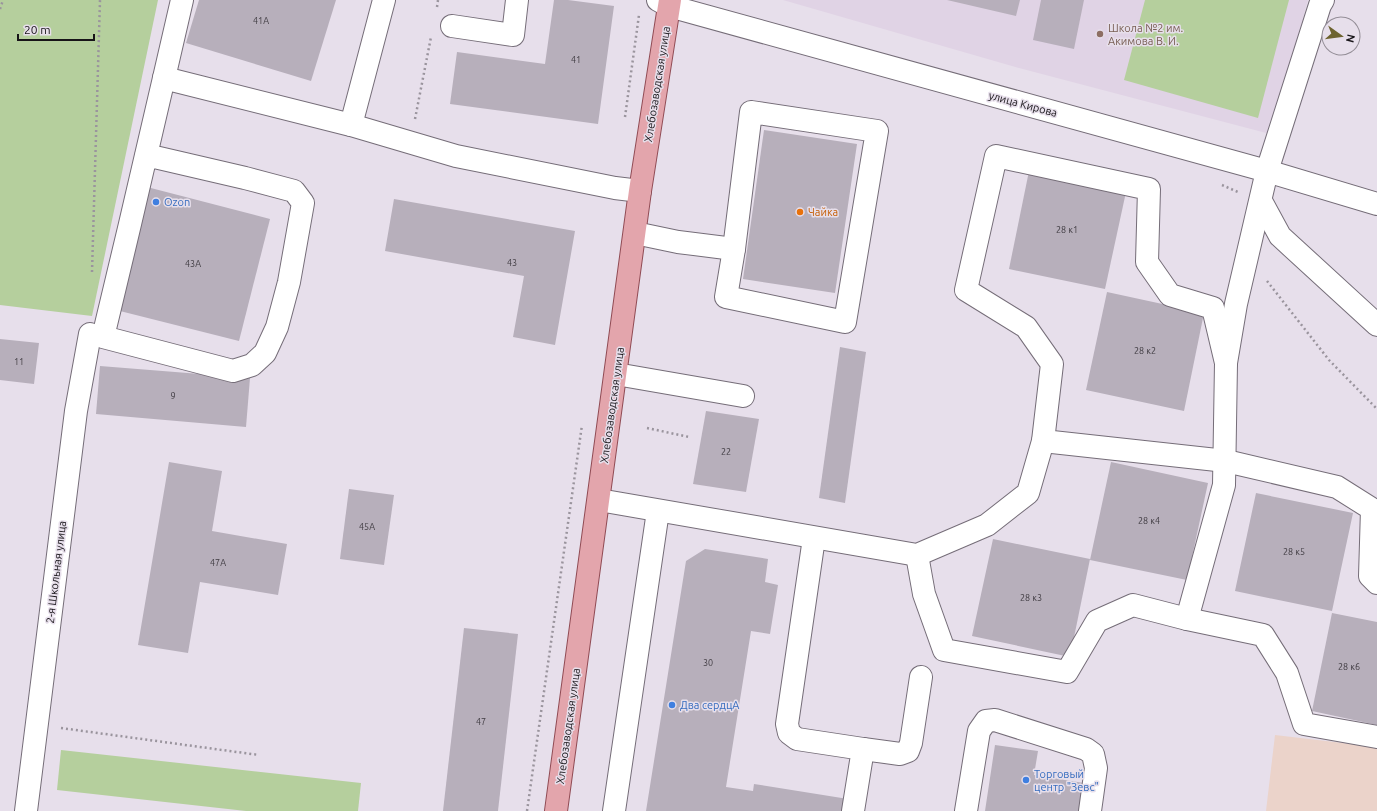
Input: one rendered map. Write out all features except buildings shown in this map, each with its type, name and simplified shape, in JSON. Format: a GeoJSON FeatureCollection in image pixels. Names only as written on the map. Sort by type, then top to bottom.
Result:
{"type":"FeatureCollection","features":[{"type":"Feature","properties":{"kind":"main road","name":"Хлебозаводская улица"},"geometry":{"type":"LineString","coordinates":[[556,811],[665,2]]}},
{"type":"Feature","properties":{"kind":"street"},"geometry":{"type":"LineString","coordinates":[[146,155],[294,191],[303,203],[288,282],[277,327],[265,353],[252,365],[233,371],[103,337],[182,0]]}},
{"type":"Feature","properties":{"kind":"street"},"geometry":{"type":"LineString","coordinates":[[351,125],[384,0]]}},
{"type":"Feature","properties":{"kind":"street"},"geometry":{"type":"LineString","coordinates":[[444,20],[513,35],[516,0]]}},
{"type":"Feature","properties":{"kind":"street"},"geometry":{"type":"LineString","coordinates":[[1187,619],[1224,485],[1226,461],[1226,363],[1236,304],[1267,171],[1320,5],[1323,0]]}},
{"type":"Feature","properties":{"kind":"street","name":"улица Кирова"},"geometry":{"type":"LineString","coordinates":[[665,2],[1267,171],[1377,204]]}},
{"type":"Feature","properties":{"kind":"street"},"geometry":{"type":"LineString","coordinates":[[164,78],[351,125],[456,156],[615,188],[640,191]]}},
{"type":"Feature","properties":{"kind":"street"},"geometry":{"type":"LineString","coordinates":[[751,112],[877,131],[845,322],[726,297],[734,249],[751,112]]}},
{"type":"Feature","properties":{"kind":"street"},"geometry":{"type":"LineString","coordinates":[[599,500],[917,555],[987,525],[1028,493],[1043,441],[1052,364],[1026,327],[966,290],[996,156],[1149,189],[1147,262],[1170,295],[1213,308],[1226,363]]}},
{"type":"Feature","properties":{"kind":"street"},"geometry":{"type":"LineString","coordinates":[[1261,201],[1280,236],[1377,325]]}},
{"type":"Feature","properties":{"kind":"street"},"geometry":{"type":"LineString","coordinates":[[635,233],[678,242],[734,249]]}},
{"type":"Feature","properties":{"kind":"street","name":"2-я Школьная улица"},"geometry":{"type":"LineString","coordinates":[[26,811],[76,411],[90,334]]}},
{"type":"Feature","properties":{"kind":"street"},"geometry":{"type":"LineString","coordinates":[[616,374],[743,396]]}},
{"type":"Feature","properties":{"kind":"street"},"geometry":{"type":"LineString","coordinates":[[1043,441],[1226,461],[1337,487],[1372,509],[1370,576],[1377,583]]}},
{"type":"Feature","properties":{"kind":"street"},"geometry":{"type":"LineString","coordinates":[[614,811],[658,511]]}},
{"type":"Feature","properties":{"kind":"street"},"geometry":{"type":"LineString","coordinates":[[814,538],[787,724],[789,733],[797,739],[863,749],[900,754],[908,751],[911,743],[921,677]]}},
{"type":"Feature","properties":{"kind":"street"},"geometry":{"type":"LineString","coordinates":[[917,555],[924,594],[944,650],[1067,672],[1097,621],[1132,605],[1187,619],[1263,635],[1287,673],[1304,724],[1377,737]]}},
{"type":"Feature","properties":{"kind":"street"},"geometry":{"type":"LineString","coordinates":[[966,811],[979,731],[986,721],[994,720],[1086,749],[1093,754],[1096,768],[1090,811]]}},
{"type":"Feature","properties":{"kind":"street"},"geometry":{"type":"LineString","coordinates":[[853,811],[863,749]]}},
{"type":"Feature","properties":{"kind":"path"},"geometry":{"type":"LineString","coordinates":[[0,9],[3,0]]}},
{"type":"Feature","properties":{"kind":"path"},"geometry":{"type":"LineString","coordinates":[[92,278],[100,0]]}},
{"type":"Feature","properties":{"kind":"path"},"geometry":{"type":"LineString","coordinates":[[438,0],[444,20]]}},
{"type":"Feature","properties":{"kind":"path"},"geometry":{"type":"LineString","coordinates":[[410,143],[431,36]]}},
{"type":"Feature","properties":{"kind":"path"},"geometry":{"type":"LineString","coordinates":[[1216,183],[1261,201]]}},
{"type":"Feature","properties":{"kind":"path"},"geometry":{"type":"LineString","coordinates":[[1248,257],[1329,360],[1377,409]]}},
{"type":"Feature","properties":{"kind":"path"},"geometry":{"type":"LineString","coordinates":[[647,428],[689,437]]}},
{"type":"Feature","properties":{"kind":"path"},"geometry":{"type":"LineString","coordinates":[[58,728],[259,755]]}},
{"type":"Feature","properties":{"kind":"shaded area","name":"Школа №2 им. Акимова В. И."},"geometry":{"type":"Polygon","coordinates":[[[783,0],[1308,0],[1270,134],[1019,68],[783,0]]]}},
{"type":"Feature","properties":{"kind":"shaded area"},"geometry":{"type":"Polygon","coordinates":[[[1275,735],[1377,747],[1377,811],[1266,811],[1275,735]]]}},
{"type":"Feature","properties":{"kind":"green space"},"geometry":{"type":"Polygon","coordinates":[[[0,0],[158,0],[92,316],[0,305],[0,0]]]}},
{"type":"Feature","properties":{"kind":"green space"},"geometry":{"type":"Polygon","coordinates":[[[1145,0],[1289,0],[1258,118],[1124,80],[1145,0]]]}},
{"type":"Feature","properties":{"kind":"green space"},"geometry":{"type":"Polygon","coordinates":[[[61,750],[361,783],[358,811],[246,811],[57,790],[61,750]]]}},
{"type":"Feature","properties":{"kind":"place","name":"Школа №2 им. Акимова В. И."},"geometry":{"type":"Point","coordinates":[1100,34]}},
{"type":"Feature","properties":{"kind":"place","name":"Ozon"},"geometry":{"type":"Point","coordinates":[156,202]}},
{"type":"Feature","properties":{"kind":"place","name":"Чайка"},"geometry":{"type":"Point","coordinates":[800,212]}},
{"type":"Feature","properties":{"kind":"place","name":"Два сердцА"},"geometry":{"type":"Point","coordinates":[672,705]}},
{"type":"Feature","properties":{"kind":"place","name":"Торговый центр \"Зевс\""},"geometry":{"type":"Point","coordinates":[1026,780]}}]}
